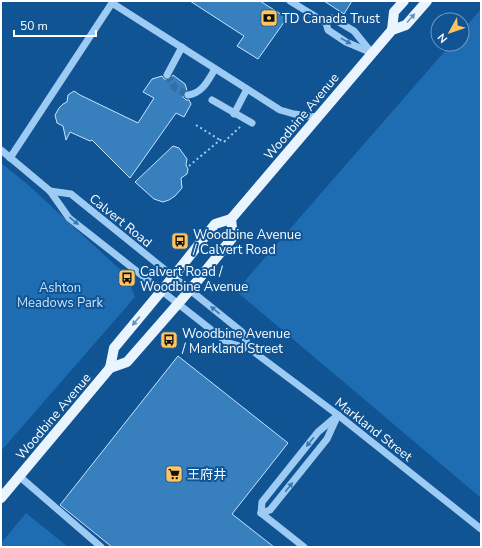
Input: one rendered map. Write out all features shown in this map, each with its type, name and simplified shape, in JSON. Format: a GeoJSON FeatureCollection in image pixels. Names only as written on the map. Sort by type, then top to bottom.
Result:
{"type":"FeatureCollection","features":[{"type":"Feature","properties":{"kind":"main road"},"geometry":{"type":"LineString","coordinates":[[392,30],[394,12],[404,1]]}},
{"type":"Feature","properties":{"kind":"main road","name":"Woodbine Avenue"},"geometry":{"type":"LineString","coordinates":[[1,498],[110,368],[114,348],[216,224],[231,219],[392,30],[406,24],[427,1]]}},
{"type":"Feature","properties":{"kind":"main road","name":"Woodbine Avenue"},"geometry":{"type":"LineString","coordinates":[[110,368],[126,362],[190,290],[233,237],[231,219]]}},
{"type":"Feature","properties":{"kind":"street"},"geometry":{"type":"LineString","coordinates":[[290,1],[326,23],[328,30],[346,42],[372,53]]}},
{"type":"Feature","properties":{"kind":"street"},"geometry":{"type":"LineString","coordinates":[[10,158],[112,3],[280,110],[294,114],[317,117]]}},
{"type":"Feature","properties":{"kind":"street"},"geometry":{"type":"LineString","coordinates":[[326,23],[332,18],[354,31],[372,53]]}},
{"type":"Feature","properties":{"kind":"street"},"geometry":{"type":"LineString","coordinates":[[167,75],[182,47]]}},
{"type":"Feature","properties":{"kind":"street"},"geometry":{"type":"LineString","coordinates":[[188,95],[204,88],[215,69]]}},
{"type":"Feature","properties":{"kind":"street"},"geometry":{"type":"LineString","coordinates":[[234,114],[247,89]]}},
{"type":"Feature","properties":{"kind":"street"},"geometry":{"type":"LineString","coordinates":[[212,100],[249,122]]}},
{"type":"Feature","properties":{"kind":"street"},"geometry":{"type":"LineString","coordinates":[[1,150],[50,191],[69,218],[162,291]]}},
{"type":"Feature","properties":{"kind":"street","name":"Calvert Road"},"geometry":{"type":"LineString","coordinates":[[50,191],[71,194],[190,290]]}},
{"type":"Feature","properties":{"kind":"street","name":"Markland Street"},"geometry":{"type":"LineString","coordinates":[[190,290],[242,332],[250,349]]}},
{"type":"Feature","properties":{"kind":"street","name":"Markland Street"},"geometry":{"type":"LineString","coordinates":[[162,291],[228,343],[250,349],[338,415],[481,529]]}},
{"type":"Feature","properties":{"kind":"street"},"geometry":{"type":"LineString","coordinates":[[261,513],[262,502],[318,432],[338,415]]}},
{"type":"Feature","properties":{"kind":"street"},"geometry":{"type":"LineString","coordinates":[[261,513],[270,510],[327,439],[338,415]]}},
{"type":"Feature","properties":{"kind":"street"},"geometry":{"type":"LineString","coordinates":[[19,476],[101,547]]}},
{"type":"Feature","properties":{"kind":"street"},"geometry":{"type":"LineString","coordinates":[[261,513],[304,547]]}},
{"type":"Feature","properties":{"kind":"path"},"geometry":{"type":"LineString","coordinates":[[196,125],[224,142],[249,122]]}},
{"type":"Feature","properties":{"kind":"path"},"geometry":{"type":"LineString","coordinates":[[189,166],[220,140]]}},
{"type":"Feature","properties":{"kind":"green space"},"geometry":{"type":"Polygon","coordinates":[[[481,9],[481,498],[236,291],[444,52],[470,52],[470,22],[481,9]]]}},
{"type":"Feature","properties":{"kind":"green space","name":"Ashton Meadows Park"},"geometry":{"type":"Polygon","coordinates":[[[1,163],[26,183],[127,276],[135,297],[1,451],[1,163]]]}},
{"type":"Feature","properties":{"kind":"green space"},"geometry":{"type":"Polygon","coordinates":[[[26,513],[68,547],[1,547],[1,543],[26,513]]]}},
{"type":"Feature","properties":{"kind":"building"},"geometry":{"type":"Polygon","coordinates":[[[190,1],[260,1],[287,18],[258,59],[237,46],[244,36],[190,1]]]}},
{"type":"Feature","properties":{"kind":"building"},"geometry":{"type":"Polygon","coordinates":[[[324,1],[352,1],[344,14],[324,1]]]}},
{"type":"Feature","properties":{"kind":"building"},"geometry":{"type":"Polygon","coordinates":[[[173,75],[185,84],[187,90],[183,93],[183,97],[186,100],[189,100],[191,104],[184,117],[176,113],[130,178],[92,140],[90,141],[70,132],[66,140],[63,126],[57,123],[55,115],[59,108],[67,102],[68,95],[74,91],[138,123],[154,98],[143,92],[152,79],[162,76],[164,79],[168,80],[173,75]]]}},
{"type":"Feature","properties":{"kind":"building"},"geometry":{"type":"Polygon","coordinates":[[[173,146],[179,148],[187,159],[186,165],[188,169],[187,174],[181,178],[182,188],[175,196],[163,202],[154,199],[135,182],[173,146]]]}},
{"type":"Feature","properties":{"kind":"building","name":"王府井"},"geometry":{"type":"Polygon","coordinates":[[[178,356],[288,443],[232,514],[274,547],[112,547],[60,505],[178,356]]]}},
{"type":"Feature","properties":{"kind":"tunnel"},"geometry":{"type":"LineString","coordinates":[[167,75],[175,88],[188,95]]}},
{"type":"Feature","properties":{"kind":"place","name":"TD Canada Trust"},"geometry":{"type":"Point","coordinates":[269,18]}},
{"type":"Feature","properties":{"kind":"place","name":"Woodbine Avenue / Calvert Road"},"geometry":{"type":"Point","coordinates":[180,241]}},
{"type":"Feature","properties":{"kind":"place","name":"Calvert Road / Woodbine Avenue"},"geometry":{"type":"Point","coordinates":[127,278]}},
{"type":"Feature","properties":{"kind":"place","name":"Woodbine Avenue / Markland Street"},"geometry":{"type":"Point","coordinates":[169,340]}},
{"type":"Feature","properties":{"kind":"place","name":"王府井"},"geometry":{"type":"Point","coordinates":[174,474]}}]}
